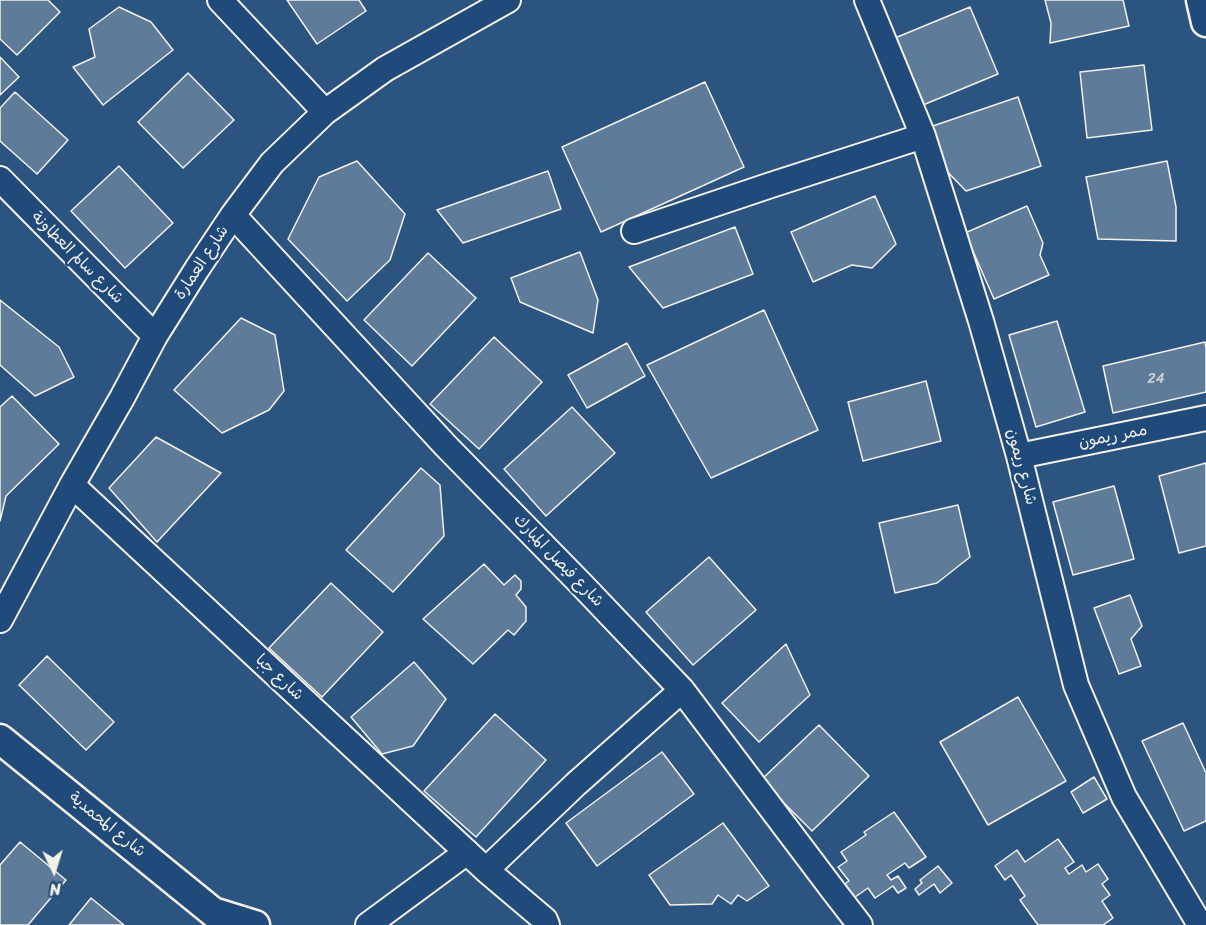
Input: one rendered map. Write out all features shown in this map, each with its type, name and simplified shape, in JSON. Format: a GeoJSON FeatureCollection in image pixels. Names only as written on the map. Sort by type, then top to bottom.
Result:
{"type":"FeatureCollection","features":[{"type":"Feature","properties":{"kind":"street"},"geometry":{"type":"LineString","coordinates":[[220,0],[324,112]]}},
{"type":"Feature","properties":{"kind":"street","name":"شارع العمارة"},"geometry":{"type":"LineString","coordinates":[[0,621],[155,336],[233,215],[272,163],[324,112],[385,69],[508,0]]}},
{"type":"Feature","properties":{"kind":"street","name":"شارع ريمون"},"geometry":{"type":"LineString","coordinates":[[867,0],[923,136],[981,321],[1019,456],[1076,685],[1124,797],[1199,923]]}},
{"type":"Feature","properties":{"kind":"street"},"geometry":{"type":"LineString","coordinates":[[1201,0],[1206,22]]}},
{"type":"Feature","properties":{"kind":"street"},"geometry":{"type":"LineString","coordinates":[[634,231],[923,136]]}},
{"type":"Feature","properties":{"kind":"street","name":"شارع سالم العطاونة"},"geometry":{"type":"LineString","coordinates":[[0,179],[155,336]]}},
{"type":"Feature","properties":{"kind":"street","name":"شارع فيصل المبارك"},"geometry":{"type":"LineString","coordinates":[[233,215],[414,411],[682,690],[860,925]]}},
{"type":"Feature","properties":{"kind":"street","name":"ممر ريمون"},"geometry":{"type":"LineString","coordinates":[[1019,456],[1206,418]]}},
{"type":"Feature","properties":{"kind":"street","name":"شارع جبا"},"geometry":{"type":"LineString","coordinates":[[72,485],[548,925]]}},
{"type":"Feature","properties":{"kind":"street"},"geometry":{"type":"LineString","coordinates":[[486,870],[576,784],[682,690]]}},
{"type":"Feature","properties":{"kind":"street","name":"شارع المحمدية"},"geometry":{"type":"LineString","coordinates":[[0,739],[221,919],[255,925]]}},
{"type":"Feature","properties":{"kind":"street"},"geometry":{"type":"LineString","coordinates":[[368,925],[467,852]]}},
{"type":"Feature","properties":{"kind":"building"},"geometry":{"type":"Polygon","coordinates":[[[0,0],[48,0],[60,12],[17,55],[0,39],[0,0]]]}},
{"type":"Feature","properties":{"kind":"building"},"geometry":{"type":"Polygon","coordinates":[[[287,0],[359,0],[366,11],[317,44],[287,0]]]}},
{"type":"Feature","properties":{"kind":"building"},"geometry":{"type":"Polygon","coordinates":[[[1045,0],[1123,0],[1129,26],[1050,43],[1051,23],[1045,0]]]}},
{"type":"Feature","properties":{"kind":"building"},"geometry":{"type":"Polygon","coordinates":[[[119,7],[151,22],[173,50],[103,105],[73,67],[95,57],[89,29],[119,7]]]}},
{"type":"Feature","properties":{"kind":"building"},"geometry":{"type":"Polygon","coordinates":[[[970,7],[998,74],[923,105],[895,38],[970,7]]]}},
{"type":"Feature","properties":{"kind":"building"},"geometry":{"type":"Polygon","coordinates":[[[0,57],[19,77],[0,95],[0,57]]]}},
{"type":"Feature","properties":{"kind":"building"},"geometry":{"type":"Polygon","coordinates":[[[1144,65],[1152,130],[1087,138],[1080,72],[1144,65]]]}},
{"type":"Feature","properties":{"kind":"building"},"geometry":{"type":"Polygon","coordinates":[[[188,73],[234,120],[183,168],[138,122],[188,73]]]}},
{"type":"Feature","properties":{"kind":"building"},"geometry":{"type":"Polygon","coordinates":[[[705,82],[744,167],[601,232],[562,147],[705,82]]]}},
{"type":"Feature","properties":{"kind":"building"},"geometry":{"type":"Polygon","coordinates":[[[15,92],[68,140],[37,174],[0,141],[0,108],[15,92]]]}},
{"type":"Feature","properties":{"kind":"building"},"geometry":{"type":"Polygon","coordinates":[[[1018,97],[1041,166],[966,191],[935,159],[924,129],[1018,97]]]}},
{"type":"Feature","properties":{"kind":"building"},"geometry":{"type":"Polygon","coordinates":[[[357,161],[405,214],[390,260],[347,301],[288,239],[319,177],[357,161]]]}},
{"type":"Feature","properties":{"kind":"building"},"geometry":{"type":"Polygon","coordinates":[[[1167,161],[1176,207],[1176,241],[1098,239],[1086,177],[1167,161]]]}},
{"type":"Feature","properties":{"kind":"building"},"geometry":{"type":"Polygon","coordinates":[[[119,166],[173,223],[125,268],[71,211],[119,166]]]}},
{"type":"Feature","properties":{"kind":"building"},"geometry":{"type":"Polygon","coordinates":[[[548,171],[561,209],[463,243],[437,210],[548,171]]]}},
{"type":"Feature","properties":{"kind":"building"},"geometry":{"type":"Polygon","coordinates":[[[875,196],[896,244],[872,268],[852,265],[813,282],[791,232],[875,196]]]}},
{"type":"Feature","properties":{"kind":"building"},"geometry":{"type":"Polygon","coordinates":[[[1027,206],[1043,243],[1040,255],[1049,275],[994,299],[965,233],[1027,206]]]}},
{"type":"Feature","properties":{"kind":"building"},"geometry":{"type":"Polygon","coordinates":[[[735,227],[753,274],[663,308],[629,267],[735,227]]]}},
{"type":"Feature","properties":{"kind":"building"},"geometry":{"type":"Polygon","coordinates":[[[580,252],[598,300],[593,333],[520,302],[511,278],[580,252]]]}},
{"type":"Feature","properties":{"kind":"building"},"geometry":{"type":"Polygon","coordinates":[[[428,253],[476,298],[412,366],[364,320],[428,253]]]}},
{"type":"Feature","properties":{"kind":"building"},"geometry":{"type":"Polygon","coordinates":[[[0,300],[59,347],[74,377],[35,396],[0,365],[0,300]]]}},
{"type":"Feature","properties":{"kind":"building"},"geometry":{"type":"Polygon","coordinates":[[[764,310],[818,430],[711,478],[647,365],[764,310]]]}},
{"type":"Feature","properties":{"kind":"building"},"geometry":{"type":"Polygon","coordinates":[[[241,318],[275,335],[284,391],[269,410],[222,433],[174,390],[241,318]]]}},
{"type":"Feature","properties":{"kind":"building"},"geometry":{"type":"Polygon","coordinates":[[[1057,321],[1085,412],[1036,427],[1009,335],[1057,321]]]}},
{"type":"Feature","properties":{"kind":"building"},"geometry":{"type":"Polygon","coordinates":[[[494,337],[542,382],[479,449],[430,404],[494,337]]]}},
{"type":"Feature","properties":{"kind":"building"},"geometry":{"type":"Polygon","coordinates":[[[1205,342],[1206,392],[1113,413],[1103,366],[1205,342]]]}},
{"type":"Feature","properties":{"kind":"building"},"geometry":{"type":"Polygon","coordinates":[[[627,343],[645,376],[587,408],[568,375],[627,343]]]}},
{"type":"Feature","properties":{"kind":"building"},"geometry":{"type":"Polygon","coordinates":[[[926,381],[941,441],[863,461],[848,402],[926,381]]]}},
{"type":"Feature","properties":{"kind":"building"},"geometry":{"type":"Polygon","coordinates":[[[12,396],[59,444],[6,496],[0,521],[0,407],[12,396]]]}},
{"type":"Feature","properties":{"kind":"building"},"geometry":{"type":"Polygon","coordinates":[[[572,407],[615,453],[546,516],[504,469],[572,407]]]}},
{"type":"Feature","properties":{"kind":"building"},"geometry":{"type":"Polygon","coordinates":[[[156,437],[221,473],[157,542],[109,488],[156,437]]]}},
{"type":"Feature","properties":{"kind":"building"},"geometry":{"type":"Polygon","coordinates":[[[1206,463],[1206,546],[1179,553],[1159,476],[1206,463]]]}},
{"type":"Feature","properties":{"kind":"building"},"geometry":{"type":"Polygon","coordinates":[[[421,468],[440,485],[444,536],[393,592],[346,550],[421,468]]]}},
{"type":"Feature","properties":{"kind":"building"},"geometry":{"type":"Polygon","coordinates":[[[1114,486],[1134,559],[1073,575],[1053,502],[1114,486]]]}},
{"type":"Feature","properties":{"kind":"building"},"geometry":{"type":"Polygon","coordinates":[[[958,505],[970,557],[937,583],[895,593],[879,523],[958,505]]]}},
{"type":"Feature","properties":{"kind":"building"},"geometry":{"type":"Polygon","coordinates":[[[709,557],[756,610],[693,665],[646,612],[709,557]]]}},
{"type":"Feature","properties":{"kind":"building"},"geometry":{"type":"Polygon","coordinates":[[[484,564],[504,585],[515,575],[521,581],[521,589],[516,595],[526,607],[526,621],[514,635],[508,630],[473,664],[423,619],[484,564]]]}},
{"type":"Feature","properties":{"kind":"building"},"geometry":{"type":"Polygon","coordinates":[[[331,583],[383,632],[322,697],[269,648],[331,583]]]}},
{"type":"Feature","properties":{"kind":"building"},"geometry":{"type":"Polygon","coordinates":[[[1130,595],[1142,626],[1131,639],[1141,666],[1119,674],[1094,608],[1130,595]]]}},
{"type":"Feature","properties":{"kind":"building"},"geometry":{"type":"Polygon","coordinates":[[[786,644],[810,695],[759,742],[722,703],[786,644]]]}},
{"type":"Feature","properties":{"kind":"building"},"geometry":{"type":"Polygon","coordinates":[[[47,656],[114,722],[86,750],[19,685],[47,656]]]}},
{"type":"Feature","properties":{"kind":"building"},"geometry":{"type":"Polygon","coordinates":[[[414,662],[446,699],[413,746],[382,754],[351,717],[414,662]]]}},
{"type":"Feature","properties":{"kind":"building"},"geometry":{"type":"Polygon","coordinates":[[[1018,697],[1066,781],[988,825],[940,742],[1018,697]]]}},
{"type":"Feature","properties":{"kind":"building"},"geometry":{"type":"Polygon","coordinates":[[[495,714],[546,760],[476,837],[424,791],[495,714]]]}},
{"type":"Feature","properties":{"kind":"building"},"geometry":{"type":"Polygon","coordinates":[[[1183,723],[1206,773],[1206,821],[1184,831],[1142,741],[1183,723]]]}},
{"type":"Feature","properties":{"kind":"building"},"geometry":{"type":"Polygon","coordinates":[[[819,725],[869,776],[812,831],[761,780],[819,725]]]}},
{"type":"Feature","properties":{"kind":"building"},"geometry":{"type":"Polygon","coordinates":[[[662,752],[694,794],[597,866],[566,823],[662,752]]]}},
{"type":"Feature","properties":{"kind":"building"},"geometry":{"type":"Polygon","coordinates":[[[1094,777],[1107,799],[1083,813],[1071,792],[1094,777]]]}},
{"type":"Feature","properties":{"kind":"building"},"geometry":{"type":"Polygon","coordinates":[[[894,812],[926,857],[909,868],[905,863],[887,875],[891,880],[898,876],[906,888],[898,893],[893,886],[875,898],[868,888],[848,902],[839,888],[849,881],[838,867],[847,861],[841,852],[866,835],[864,832],[894,812]]]}},
{"type":"Feature","properties":{"kind":"building"},"geometry":{"type":"Polygon","coordinates":[[[723,823],[769,886],[747,901],[738,895],[731,904],[718,895],[712,904],[670,905],[649,875],[723,823]]]}},
{"type":"Feature","properties":{"kind":"building"},"geometry":{"type":"Polygon","coordinates":[[[1058,839],[1074,862],[1065,868],[1069,874],[1082,865],[1086,872],[1098,864],[1108,879],[1102,884],[1110,895],[1102,901],[1113,918],[1103,925],[1038,925],[1020,900],[1025,896],[1011,875],[1005,880],[995,866],[1017,850],[1025,862],[1058,839]]]}},
{"type":"Feature","properties":{"kind":"building"},"geometry":{"type":"Polygon","coordinates":[[[20,842],[66,880],[28,925],[0,925],[0,865],[20,842]]]}},
{"type":"Feature","properties":{"kind":"building"},"geometry":{"type":"Polygon","coordinates":[[[938,866],[952,883],[940,893],[934,884],[919,895],[915,889],[922,883],[920,880],[938,866]]]}},
{"type":"Feature","properties":{"kind":"building"},"geometry":{"type":"Polygon","coordinates":[[[91,898],[124,925],[69,925],[91,898]]]}}]}
